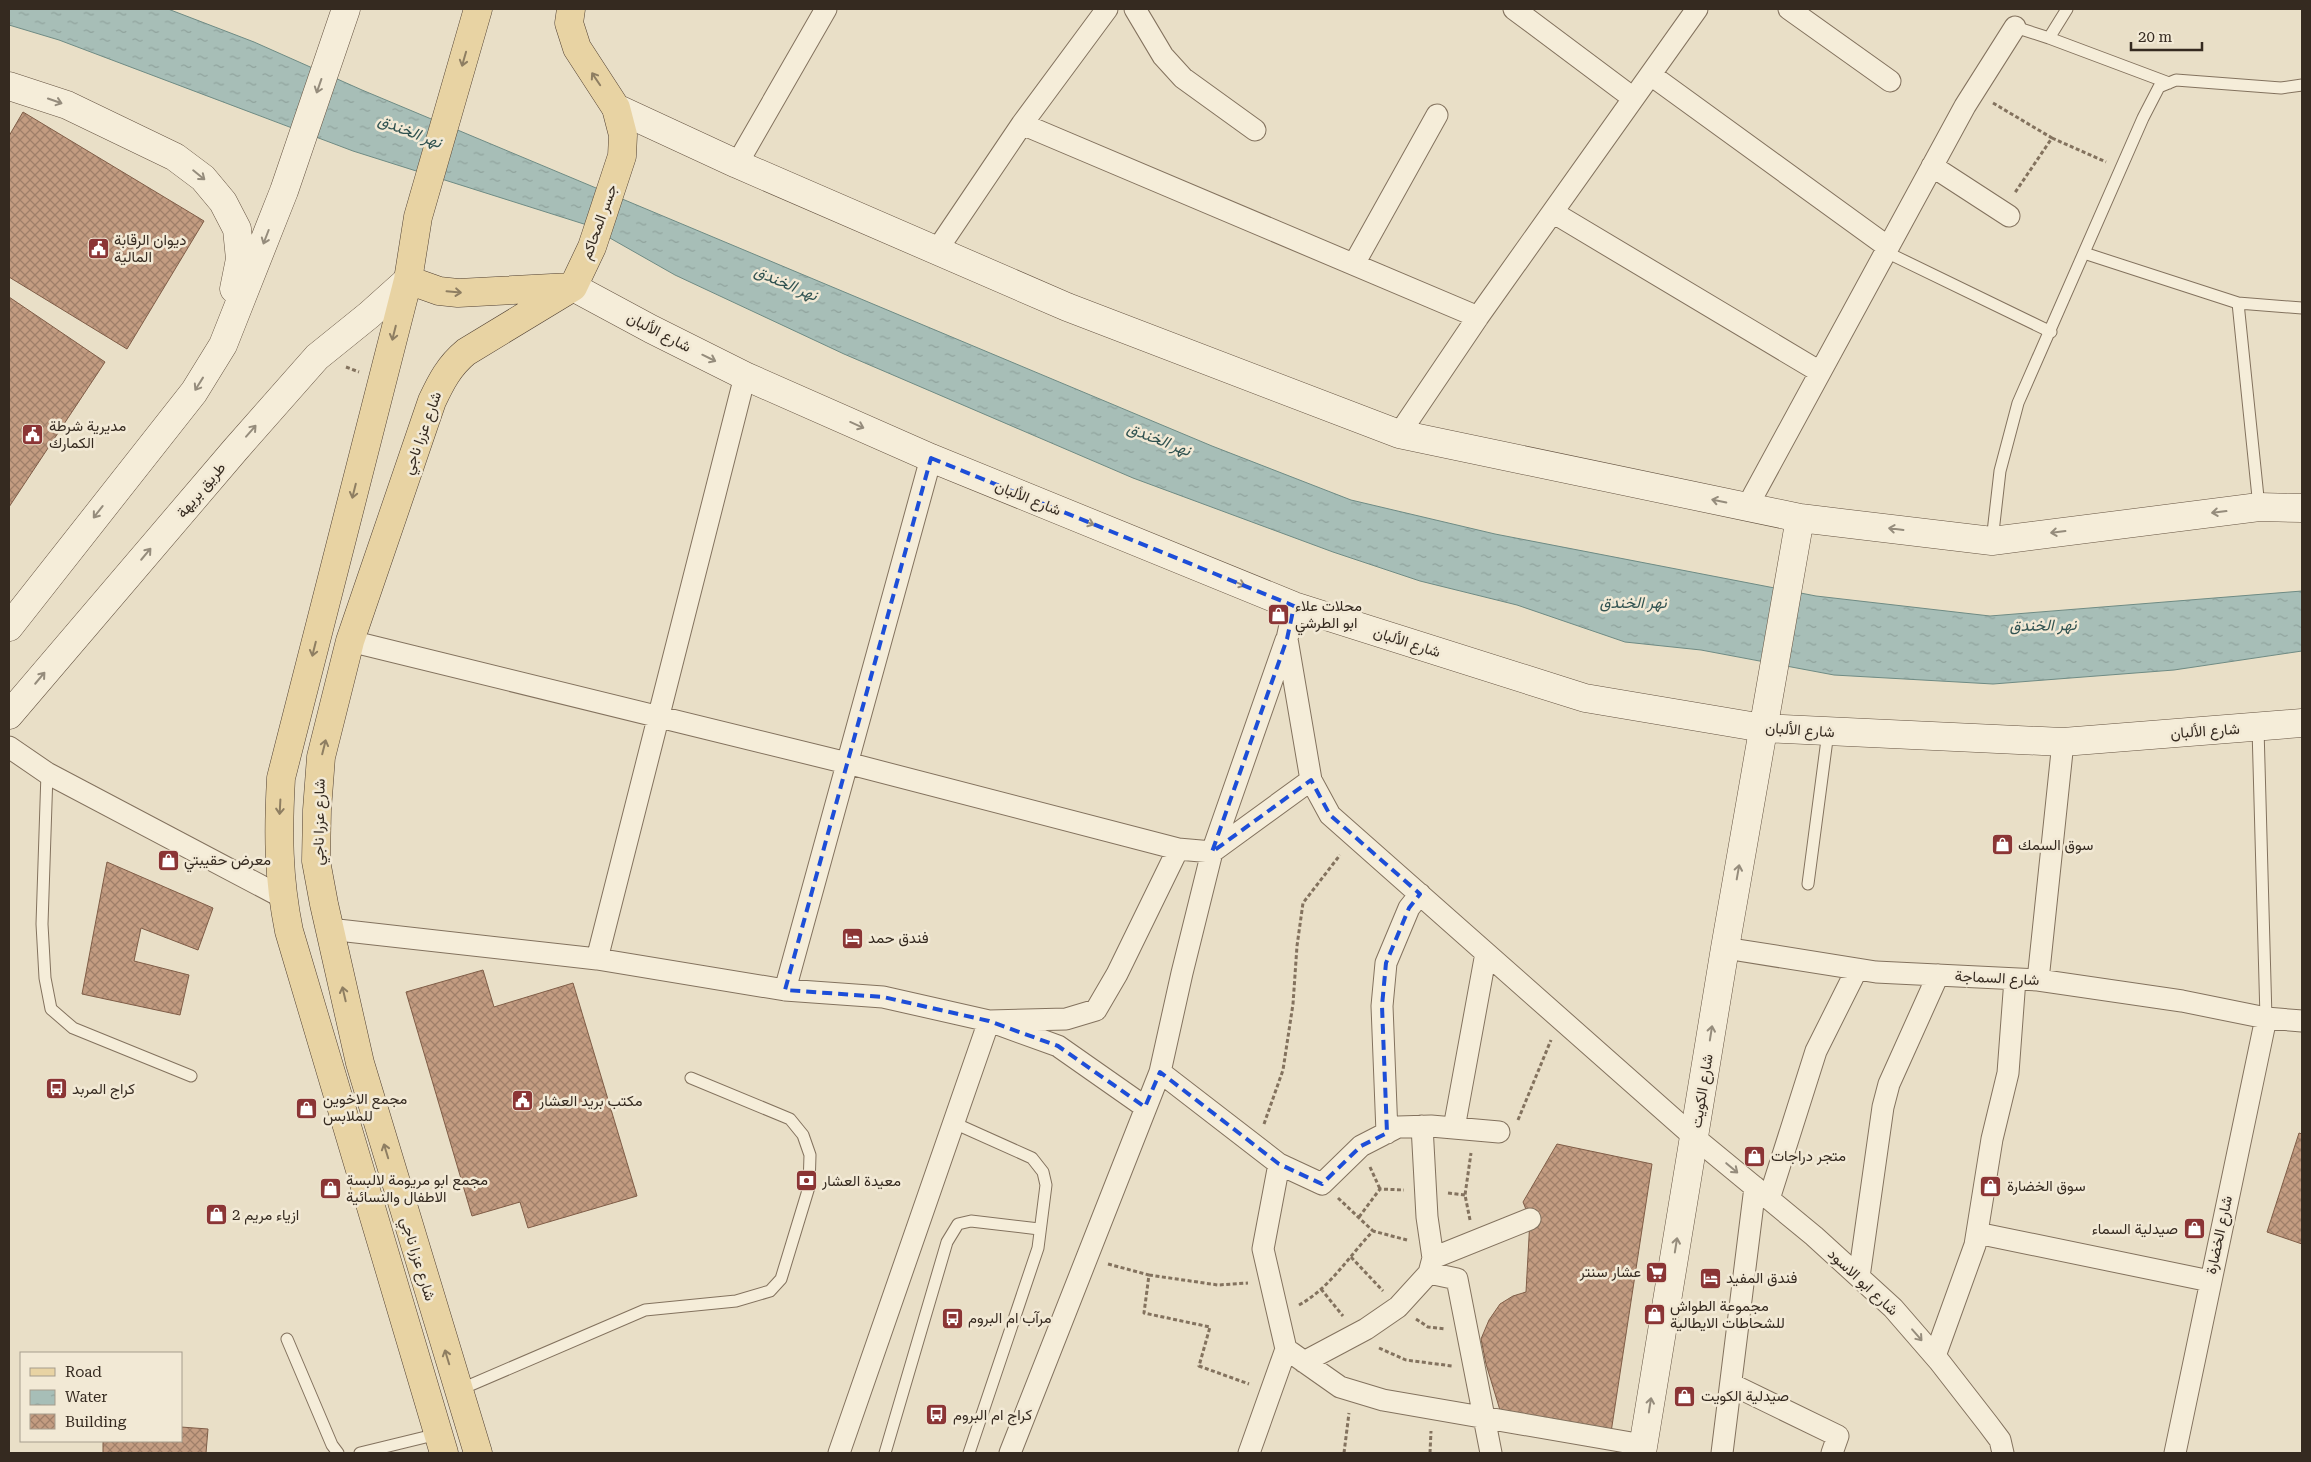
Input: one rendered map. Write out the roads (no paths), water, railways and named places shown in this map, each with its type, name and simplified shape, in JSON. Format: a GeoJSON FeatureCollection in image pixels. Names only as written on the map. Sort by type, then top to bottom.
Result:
{"type":"FeatureCollection","features":[{"type":"Feature","properties":{"kind":"main road"},"geometry":{"type":"LineString","coordinates":[[9,627],[194,392],[223,345],[284,191],[346,9]]}},
{"type":"Feature","properties":{"kind":"main road","name":"جسر المحاكم"},"geometry":{"type":"LineString","coordinates":[[570,9],[569,23],[577,48],[616,108],[623,135],[622,156],[592,247],[573,286]]}},
{"type":"Feature","properties":{"kind":"main road","name":"شارع عزرا ناجي"},"geometry":{"type":"LineString","coordinates":[[441,1444],[292,940],[282,897],[279,860],[281,778],[408,280],[418,217],[478,10]]}},
{"type":"Feature","properties":{"kind":"main road"},"geometry":{"type":"LineString","coordinates":[[9,86],[68,106],[175,157],[203,178],[223,202],[237,229],[240,259],[223,345]]}},
{"type":"Feature","properties":{"kind":"main road"},"geometry":{"type":"LineString","coordinates":[[616,108],[737,164],[1067,307],[1400,434],[1747,507],[1798,531],[1992,540],[2259,507],[2302,508]]}},
{"type":"Feature","properties":{"kind":"main road"},"geometry":{"type":"LineString","coordinates":[[408,280],[439,290],[458,293],[573,286]]}},
{"type":"Feature","properties":{"kind":"main road","name":"طريق بريهة"},"geometry":{"type":"LineString","coordinates":[[9,715],[228,457],[317,357],[369,316],[408,280]]}},
{"type":"Feature","properties":{"kind":"main road","name":"شارع عزرا ناجي"},"geometry":{"type":"LineString","coordinates":[[478,1453],[457,1391],[360,1063],[329,929],[316,861],[318,784],[321,757],[350,641],[432,402],[445,375],[456,360],[466,352],[573,286]]}},
{"type":"Feature","properties":{"kind":"main road","name":"شارع الألبان"},"geometry":{"type":"LineString","coordinates":[[573,286],[651,329],[745,376],[931,458],[1294,606],[1586,698],[1765,717],[1828,732],[2063,742],[2302,723]]}},
{"type":"Feature","properties":{"kind":"main road","name":"شارع الكويت"},"geometry":{"type":"LineString","coordinates":[[1642,1449],[1798,531]]}},
{"type":"Feature","properties":{"kind":"street"},"geometry":{"type":"LineString","coordinates":[[737,164],[826,9]]}},
{"type":"Feature","properties":{"kind":"street"},"geometry":{"type":"LineString","coordinates":[[937,250],[1022,124],[1107,9]]}},
{"type":"Feature","properties":{"kind":"street"},"geometry":{"type":"LineString","coordinates":[[1135,9],[1163,56],[1183,78],[1256,130]]}},
{"type":"Feature","properties":{"kind":"street"},"geometry":{"type":"LineString","coordinates":[[1514,9],[1633,98]]}},
{"type":"Feature","properties":{"kind":"street"},"geometry":{"type":"LineString","coordinates":[[1400,434],[1478,318],[1697,9]]}},
{"type":"Feature","properties":{"kind":"street"},"geometry":{"type":"LineString","coordinates":[[1790,9],[1890,81]]}},
{"type":"Feature","properties":{"kind":"street"},"geometry":{"type":"LineString","coordinates":[[1747,507],[1932,166],[1974,91],[2015,27]]}},
{"type":"Feature","properties":{"kind":"street"},"geometry":{"type":"LineString","coordinates":[[1651,75],[1887,249]]}},
{"type":"Feature","properties":{"kind":"street"},"geometry":{"type":"LineString","coordinates":[[1354,264],[1437,115]]}},
{"type":"Feature","properties":{"kind":"street"},"geometry":{"type":"LineString","coordinates":[[1022,124],[1478,318]]}},
{"type":"Feature","properties":{"kind":"street"},"geometry":{"type":"LineString","coordinates":[[1932,166],[2006,213]]}},
{"type":"Feature","properties":{"kind":"street"},"geometry":{"type":"LineString","coordinates":[[1554,213],[1820,372]]}},
{"type":"Feature","properties":{"kind":"street"},"geometry":{"type":"LineString","coordinates":[[596,959],[745,376]]}},
{"type":"Feature","properties":{"kind":"street"},"geometry":{"type":"LineString","coordinates":[[786,990],[931,458]]}},
{"type":"Feature","properties":{"kind":"street"},"geometry":{"type":"LineString","coordinates":[[1010,1453],[1160,1072],[1212,852],[1287,639],[1294,606]]}},
{"type":"Feature","properties":{"kind":"street","name":"شارع ابو الاسود"},"geometry":{"type":"LineString","coordinates":[[1287,639],[1311,780],[1330,815],[1694,1137],[1762,1193],[1893,1308],[1935,1356],[2000,1440],[2003,1453]]}},
{"type":"Feature","properties":{"kind":"street"},"geometry":{"type":"LineString","coordinates":[[350,641],[848,763],[1178,849],[1212,852],[1311,780]]}},
{"type":"Feature","properties":{"kind":"street"},"geometry":{"type":"LineString","coordinates":[[2038,980],[2063,742]]}},
{"type":"Feature","properties":{"kind":"street"},"geometry":{"type":"LineString","coordinates":[[9,748],[47,773],[282,897]]}},
{"type":"Feature","properties":{"kind":"street"},"geometry":{"type":"LineString","coordinates":[[989,1021],[1066,1019],[1096,1010],[1117,974],[1178,849]]}},
{"type":"Feature","properties":{"kind":"street"},"geometry":{"type":"LineString","coordinates":[[1387,1132],[1382,1006],[1386,963],[1409,908],[1420,894]]}},
{"type":"Feature","properties":{"kind":"street"},"geometry":{"type":"LineString","coordinates":[[329,929],[596,959],[786,990],[883,997],[989,1021],[1058,1046],[1145,1107]]}},
{"type":"Feature","properties":{"kind":"street","name":"شارع السماجة"},"geometry":{"type":"LineString","coordinates":[[1726,948],[1857,969],[2038,980],[2182,1001],[2266,1018],[2302,1021]]}},
{"type":"Feature","properties":{"kind":"street"},"geometry":{"type":"LineString","coordinates":[[1465,1129],[1486,953]]}},
{"type":"Feature","properties":{"kind":"street"},"geometry":{"type":"LineString","coordinates":[[1722,1453],[1731,1384],[1762,1193],[1816,1051],[1857,969]]}},
{"type":"Feature","properties":{"kind":"street"},"geometry":{"type":"LineString","coordinates":[[1859,1277],[1883,1108],[1889,1084],[1938,975]]}},
{"type":"Feature","properties":{"kind":"street"},"geometry":{"type":"LineString","coordinates":[[1935,1356],[1975,1245],[1992,1139],[2008,1073],[2014,979]]}},
{"type":"Feature","properties":{"kind":"street","name":"شارع الخضارة"},"geometry":{"type":"LineString","coordinates":[[2175,1453],[2266,1018]]}},
{"type":"Feature","properties":{"kind":"street"},"geometry":{"type":"LineString","coordinates":[[839,1453],[989,1021]]}},
{"type":"Feature","properties":{"kind":"street"},"geometry":{"type":"LineString","coordinates":[[1160,1072],[1280,1164],[1322,1184],[1361,1146],[1398,1126],[1499,1132]]}},
{"type":"Feature","properties":{"kind":"street"},"geometry":{"type":"LineString","coordinates":[[1422,1126],[1427,1217],[1436,1257],[1457,1280],[1491,1453]]}},
{"type":"Feature","properties":{"kind":"street"},"geometry":{"type":"LineString","coordinates":[[1250,1453],[1286,1349],[1263,1249],[1280,1164]]}},
{"type":"Feature","properties":{"kind":"street"},"geometry":{"type":"LineString","coordinates":[[1304,1362],[1358,1334],[1398,1307],[1436,1257],[1530,1219]]}},
{"type":"Feature","properties":{"kind":"street"},"geometry":{"type":"LineString","coordinates":[[1977,1233],[2210,1281]]}},
{"type":"Feature","properties":{"kind":"street"},"geometry":{"type":"LineString","coordinates":[[1286,1349],[1340,1387],[1383,1400],[1483,1417],[1642,1449]]}},
{"type":"Feature","properties":{"kind":"street"},"geometry":{"type":"LineString","coordinates":[[1731,1384],[1838,1436],[1832,1453]]}},
{"type":"Feature","properties":{"kind":"lane"},"geometry":{"type":"LineString","coordinates":[[2049,38],[2067,9]]}},
{"type":"Feature","properties":{"kind":"lane"},"geometry":{"type":"LineString","coordinates":[[2015,27],[2169,83]]}},
{"type":"Feature","properties":{"kind":"lane"},"geometry":{"type":"LineString","coordinates":[[1992,540],[2000,471],[2018,403],[2121,168],[2159,87],[2176,80],[2281,88],[2302,85]]}},
{"type":"Feature","properties":{"kind":"lane"},"geometry":{"type":"LineString","coordinates":[[1887,249],[2050,332]]}},
{"type":"Feature","properties":{"kind":"lane"},"geometry":{"type":"LineString","coordinates":[[2084,253],[2238,303],[2302,308]]}},
{"type":"Feature","properties":{"kind":"lane"},"geometry":{"type":"LineString","coordinates":[[2238,303],[2259,507]]}},
{"type":"Feature","properties":{"kind":"lane"},"geometry":{"type":"LineString","coordinates":[[2258,728],[2266,1018]]}},
{"type":"Feature","properties":{"kind":"lane"},"geometry":{"type":"LineString","coordinates":[[1808,884],[1828,732]]}},
{"type":"Feature","properties":{"kind":"lane"},"geometry":{"type":"LineString","coordinates":[[47,773],[42,924],[45,978],[51,1009],[73,1028],[191,1076]]}},
{"type":"Feature","properties":{"kind":"lane"},"geometry":{"type":"LineString","coordinates":[[457,1391],[645,1310],[736,1301],[770,1291],[781,1279],[809,1187],[810,1155],[803,1134],[790,1119],[691,1078]]}},
{"type":"Feature","properties":{"kind":"lane"},"geometry":{"type":"LineString","coordinates":[[954,1124],[1032,1158],[1044,1172],[1046,1185],[1038,1248],[968,1453]]}},
{"type":"Feature","properties":{"kind":"lane"},"geometry":{"type":"LineString","coordinates":[[885,1453],[947,1242],[958,1224],[971,1221],[1039,1230]]}},
{"type":"Feature","properties":{"kind":"lane"},"geometry":{"type":"LineString","coordinates":[[287,1339],[332,1445],[338,1453]]}},
{"type":"Feature","properties":{"kind":"lane"},"geometry":{"type":"LineString","coordinates":[[360,1453],[441,1444]]}},
{"type":"Feature","properties":{"kind":"water","name":"نهر الخندق"},"geometry":{"type":"Polygon","coordinates":[[[9,9],[168,9],[254,42],[362,90],[1212,446],[1351,500],[1495,534],[1816,596],[1990,616],[2302,591],[2302,651],[2174,670],[1993,684],[1834,675],[1701,650],[1625,642],[1517,605],[1420,581],[1333,552],[1133,478],[844,354],[675,275],[587,225],[353,151],[59,40],[9,25],[9,9]]]}},
{"type":"Feature","properties":{"kind":"place","name":"ديوان الرقابة المالية"},"geometry":{"type":"Point","coordinates":[98,249]}},
{"type":"Feature","properties":{"kind":"place","name":"مديرية شرطة الكمارك"},"geometry":{"type":"Point","coordinates":[33,435]}},
{"type":"Feature","properties":{"kind":"place","name":"محلات علاء ابو الطرشي"},"geometry":{"type":"Point","coordinates":[1279,615]}},
{"type":"Feature","properties":{"kind":"place","name":"سوق السمك"},"geometry":{"type":"Point","coordinates":[2002,845]}},
{"type":"Feature","properties":{"kind":"place","name":"معرض حقيبتي"},"geometry":{"type":"Point","coordinates":[168,860]}},
{"type":"Feature","properties":{"kind":"place","name":"فندق حمد"},"geometry":{"type":"Point","coordinates":[852,938]}},
{"type":"Feature","properties":{"kind":"place","name":"كراج المربد"},"geometry":{"type":"Point","coordinates":[56,1089]}},
{"type":"Feature","properties":{"kind":"place","name":"مكتب بريد العشار"},"geometry":{"type":"Point","coordinates":[523,1101]}},
{"type":"Feature","properties":{"kind":"place","name":"مجمع الاخوين للملابس"},"geometry":{"type":"Point","coordinates":[307,1108]}},
{"type":"Feature","properties":{"kind":"place","name":"متجر دراجات"},"geometry":{"type":"Point","coordinates":[1755,1156]}},
{"type":"Feature","properties":{"kind":"place","name":"معيدة العشار"},"geometry":{"type":"Point","coordinates":[806,1181]}},
{"type":"Feature","properties":{"kind":"place","name":"سوق الخضارة"},"geometry":{"type":"Point","coordinates":[1991,1186]}},
{"type":"Feature","properties":{"kind":"place","name":"مجمع ابو مريومة لالبسة الاطفال والنسائية"},"geometry":{"type":"Point","coordinates":[330,1189]}},
{"type":"Feature","properties":{"kind":"place","name":"ازياء مريم 2"},"geometry":{"type":"Point","coordinates":[216,1215]}},
{"type":"Feature","properties":{"kind":"place","name":"صيدلية السماء"},"geometry":{"type":"Point","coordinates":[2194,1229]}},
{"type":"Feature","properties":{"kind":"place","name":"عشار سنتر"},"geometry":{"type":"Point","coordinates":[1657,1272]}},
{"type":"Feature","properties":{"kind":"place","name":"فندق المفيد"},"geometry":{"type":"Point","coordinates":[1710,1278]}},
{"type":"Feature","properties":{"kind":"place","name":"مجموعة الطواش للشحاطات الايطالية"},"geometry":{"type":"Point","coordinates":[1654,1315]}},
{"type":"Feature","properties":{"kind":"place","name":"مرآب ام البروم"},"geometry":{"type":"Point","coordinates":[952,1318]}},
{"type":"Feature","properties":{"kind":"place","name":"صيدلية الكويت"},"geometry":{"type":"Point","coordinates":[1685,1396]}},
{"type":"Feature","properties":{"kind":"place","name":"كراج ام البروم"},"geometry":{"type":"Point","coordinates":[937,1415]}}]}
